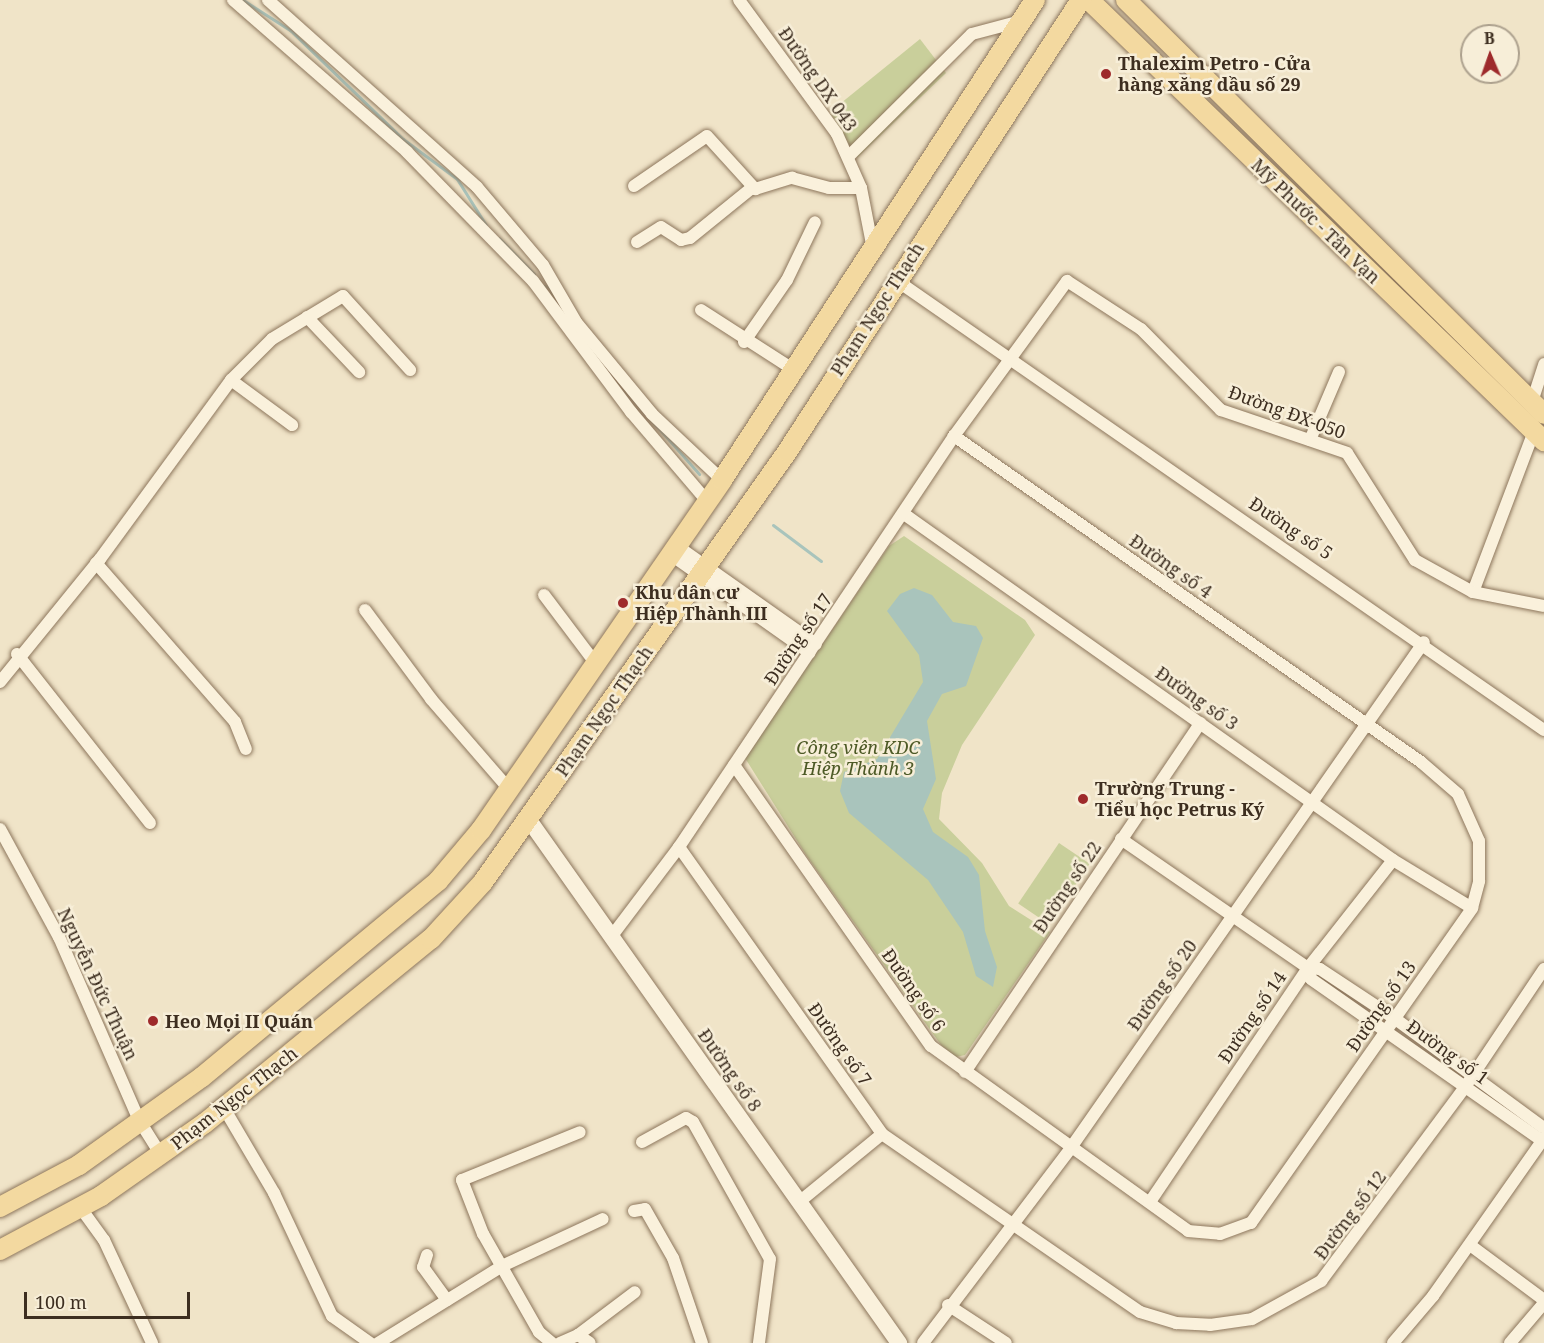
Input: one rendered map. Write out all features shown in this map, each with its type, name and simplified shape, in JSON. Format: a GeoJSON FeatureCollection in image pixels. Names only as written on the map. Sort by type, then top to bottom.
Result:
{"type":"FeatureCollection","features":[{"type":"Feature","properties":{"kind":"main road","name":"Phạm Ngọc Thạch"},"geometry":{"type":"LineString","coordinates":[[0,1207],[79,1165],[202,1077],[438,881],[509,789],[593,660],[722,480],[874,253],[1035,0]]}},
{"type":"Feature","properties":{"kind":"main road","name":"Phạm Ngọc Thạch"},"geometry":{"type":"LineString","coordinates":[[0,1250],[80,1207],[161,1155],[224,1108],[431,939],[529,820],[703,571],[1080,0]]}},
{"type":"Feature","properties":{"kind":"main road","name":"Mỹ Phước - Tân Vạn"},"geometry":{"type":"LineString","coordinates":[[1089,0],[1538,422]]}},
{"type":"Feature","properties":{"kind":"main road","name":"Mỹ Phước - Tân Vạn"},"geometry":{"type":"LineString","coordinates":[[1126,0],[1538,422]]}},
{"type":"Feature","properties":{"kind":"street"},"geometry":{"type":"LineString","coordinates":[[233,0],[406,152],[533,280],[631,412],[707,501]]}},
{"type":"Feature","properties":{"kind":"street"},"geometry":{"type":"LineString","coordinates":[[268,0],[477,188],[543,265],[576,322],[652,414],[722,480]]}},
{"type":"Feature","properties":{"kind":"street","name":"Đường DX 043"},"geometry":{"type":"LineString","coordinates":[[739,0],[849,156],[861,188],[874,253]]}},
{"type":"Feature","properties":{"kind":"street"},"geometry":{"type":"LineString","coordinates":[[849,156],[972,34],[1021,21]]}},
{"type":"Feature","properties":{"kind":"street"},"geometry":{"type":"LineString","coordinates":[[634,186],[707,136],[753,187]]}},
{"type":"Feature","properties":{"kind":"street"},"geometry":{"type":"LineString","coordinates":[[638,242],[661,227],[681,240],[690,238],[753,187],[792,178],[829,188],[861,188]]}},
{"type":"Feature","properties":{"kind":"street"},"geometry":{"type":"LineString","coordinates":[[744,342],[787,280],[815,222]]}},
{"type":"Feature","properties":{"kind":"street","name":"Đường số 5"},"geometry":{"type":"LineString","coordinates":[[896,280],[1424,642],[1544,730]]}},
{"type":"Feature","properties":{"kind":"street","name":"Đường số 17"},"geometry":{"type":"LineString","coordinates":[[611,937],[680,847],[954,436],[1014,360],[1067,281]]}},
{"type":"Feature","properties":{"kind":"street","name":"Đường ĐX-050"},"geometry":{"type":"LineString","coordinates":[[1067,281],[1141,329],[1221,410],[1347,453],[1415,560],[1473,592],[1544,606]]}},
{"type":"Feature","properties":{"kind":"street"},"geometry":{"type":"LineString","coordinates":[[0,682],[17,654],[96,563],[231,380],[272,339],[343,296],[410,370]]}},
{"type":"Feature","properties":{"kind":"street"},"geometry":{"type":"LineString","coordinates":[[701,310],[744,342],[794,370]]}},
{"type":"Feature","properties":{"kind":"street"},"geometry":{"type":"LineString","coordinates":[[307,317],[359,372]]}},
{"type":"Feature","properties":{"kind":"street"},"geometry":{"type":"LineString","coordinates":[[1473,592],[1538,422],[1544,364]]}},
{"type":"Feature","properties":{"kind":"street"},"geometry":{"type":"LineString","coordinates":[[1310,440],[1339,372]]}},
{"type":"Feature","properties":{"kind":"street"},"geometry":{"type":"LineString","coordinates":[[231,380],[291,425]]}},
{"type":"Feature","properties":{"kind":"street","name":"Đường số 4"},"geometry":{"type":"LineString","coordinates":[[954,436],[1368,725]]}},
{"type":"Feature","properties":{"kind":"street","name":"Đường số 3"},"geometry":{"type":"LineString","coordinates":[[904,514],[1314,801],[1393,860],[1472,908]]}},
{"type":"Feature","properties":{"kind":"street"},"geometry":{"type":"LineString","coordinates":[[673,550],[813,649]]}},
{"type":"Feature","properties":{"kind":"street"},"geometry":{"type":"LineString","coordinates":[[96,563],[235,722],[246,748]]}},
{"type":"Feature","properties":{"kind":"street"},"geometry":{"type":"LineString","coordinates":[[544,595],[593,660]]}},
{"type":"Feature","properties":{"kind":"street"},"geometry":{"type":"LineString","coordinates":[[365,610],[431,699],[509,789]]}},
{"type":"Feature","properties":{"kind":"street","name":"Đường số 20"},"geometry":{"type":"LineString","coordinates":[[923,1343],[1010,1221],[1070,1149],[1424,642]]}},
{"type":"Feature","properties":{"kind":"street"},"geometry":{"type":"LineString","coordinates":[[17,654],[150,823]]}},
{"type":"Feature","properties":{"kind":"street","name":"Đường số 22"},"geometry":{"type":"LineString","coordinates":[[965,1072],[1200,723]]}},
{"type":"Feature","properties":{"kind":"street","name":"Đường số 13"},"geometry":{"type":"LineString","coordinates":[[1150,1202],[1188,1231],[1220,1234],[1251,1222],[1472,908],[1479,881],[1479,841],[1470,815],[1458,794],[1436,774],[1368,725]]}},
{"type":"Feature","properties":{"kind":"street","name":"Đường số 6"},"geometry":{"type":"LineString","coordinates":[[734,765],[931,1046],[1070,1149],[1150,1202]]}},
{"type":"Feature","properties":{"kind":"street","name":"Đường số 8"},"geometry":{"type":"LineString","coordinates":[[529,820],[899,1343]]}},
{"type":"Feature","properties":{"kind":"street","name":"Nguyễn Đức Thuận"},"geometry":{"type":"LineString","coordinates":[[0,829],[59,936],[139,1120],[161,1155]]}},
{"type":"Feature","properties":{"kind":"street","name":"Đường số 1"},"geometry":{"type":"LineString","coordinates":[[1121,839],[1234,913],[1308,968],[1320,969],[1394,1018],[1544,1128]]}},
{"type":"Feature","properties":{"kind":"street","name":"Đường số 7"},"geometry":{"type":"LineString","coordinates":[[680,847],[882,1134],[1010,1221]]}},
{"type":"Feature","properties":{"kind":"street","name":"Đường số 14"},"geometry":{"type":"LineString","coordinates":[[1150,1202],[1308,968],[1393,860]]}},
{"type":"Feature","properties":{"kind":"street","name":"Đường số 1"},"geometry":{"type":"LineString","coordinates":[[1308,968],[1311,979],[1543,1140]]}},
{"type":"Feature","properties":{"kind":"street","name":"Đường số 12"},"geometry":{"type":"LineString","coordinates":[[1010,1221],[1140,1312],[1210,1325],[1252,1319],[1322,1281],[1466,1087],[1544,969]]}},
{"type":"Feature","properties":{"kind":"street"},"geometry":{"type":"LineString","coordinates":[[224,1108],[274,1193],[332,1316],[370,1343]]}},
{"type":"Feature","properties":{"kind":"street"},"geometry":{"type":"LineString","coordinates":[[642,1142],[686,1118],[693,1122],[770,1259],[759,1343]]}},
{"type":"Feature","properties":{"kind":"street"},"geometry":{"type":"LineString","coordinates":[[552,1343],[539,1332],[483,1234],[463,1178],[580,1132]]}},
{"type":"Feature","properties":{"kind":"street"},"geometry":{"type":"LineString","coordinates":[[799,1202],[882,1134]]}},
{"type":"Feature","properties":{"kind":"street"},"geometry":{"type":"LineString","coordinates":[[1393,1343],[1470,1245],[1543,1140]]}},
{"type":"Feature","properties":{"kind":"street"},"geometry":{"type":"LineString","coordinates":[[80,1207],[104,1240],[152,1343]]}},
{"type":"Feature","properties":{"kind":"street"},"geometry":{"type":"LineString","coordinates":[[634,1211],[645,1209],[673,1258],[702,1343]]}},
{"type":"Feature","properties":{"kind":"street"},"geometry":{"type":"LineString","coordinates":[[378,1343],[502,1266],[603,1219]]}},
{"type":"Feature","properties":{"kind":"street"},"geometry":{"type":"LineString","coordinates":[[1470,1245],[1544,1302],[1510,1343]]}},
{"type":"Feature","properties":{"kind":"street"},"geometry":{"type":"LineString","coordinates":[[428,1255],[423,1267],[447,1300]]}},
{"type":"Feature","properties":{"kind":"street"},"geometry":{"type":"LineString","coordinates":[[560,1343],[578,1335],[635,1292]]}},
{"type":"Feature","properties":{"kind":"street"},"geometry":{"type":"LineString","coordinates":[[948,1305],[1006,1343]]}},
{"type":"Feature","properties":{"kind":"street"},"geometry":{"type":"LineString","coordinates":[[578,1335],[590,1343]]}},
{"type":"Feature","properties":{"kind":"green space"},"geometry":{"type":"Polygon","coordinates":[[[920,39],[946,73],[857,158],[830,112],[920,39]]]}},
{"type":"Feature","properties":{"kind":"green space","name":"Công viên KDC Hiệp Thành 3"},"geometry":{"type":"Polygon","coordinates":[[[904,536],[1025,620],[1035,635],[962,745],[942,793],[939,819],[982,863],[1009,906],[1050,932],[965,1055],[956,1057],[941,1045],[806,855],[745,758],[889,546],[904,536]]]}},
{"type":"Feature","properties":{"kind":"green space"},"geometry":{"type":"Polygon","coordinates":[[[1059,843],[1090,864],[1049,924],[1018,904],[1059,843]]]}},
{"type":"Feature","properties":{"kind":"water"},"geometry":{"type":"Polygon","coordinates":[[[914,588],[932,595],[953,622],[976,626],[983,638],[966,686],[942,694],[927,721],[936,779],[923,809],[933,832],[968,857],[979,875],[985,931],[997,967],[993,987],[976,976],[963,932],[928,880],[849,813],[840,791],[844,772],[877,759],[923,682],[919,655],[887,611],[900,594],[914,588]]]}},
{"type":"Feature","properties":{"kind":"waterway"},"geometry":{"type":"LineString","coordinates":[[243,0],[290,30],[403,139],[457,179],[486,225]]}},
{"type":"Feature","properties":{"kind":"waterway"},"geometry":{"type":"LineString","coordinates":[[499,238],[534,274]]}},
{"type":"Feature","properties":{"kind":"waterway"},"geometry":{"type":"LineString","coordinates":[[544,286],[550,287],[557,305]]}},
{"type":"Feature","properties":{"kind":"waterway"},"geometry":{"type":"LineString","coordinates":[[623,388],[699,474]]}},
{"type":"Feature","properties":{"kind":"waterway"},"geometry":{"type":"LineString","coordinates":[[773,525],[821,561]]}},
{"type":"Feature","properties":{"kind":"place","name":"Thalexim Petro - Cửa hàng xăng dầu số 29"},"geometry":{"type":"Point","coordinates":[1106,74]}},
{"type":"Feature","properties":{"kind":"place","name":"Khu dân cư Hiệp Thành III"},"geometry":{"type":"Point","coordinates":[623,603]}},
{"type":"Feature","properties":{"kind":"place","name":"Trường Trung - Tiểu học Petrus Ký"},"geometry":{"type":"Point","coordinates":[1083,799]}},
{"type":"Feature","properties":{"kind":"place","name":"Heo Mọi II Quán"},"geometry":{"type":"Point","coordinates":[153,1021]}}]}
